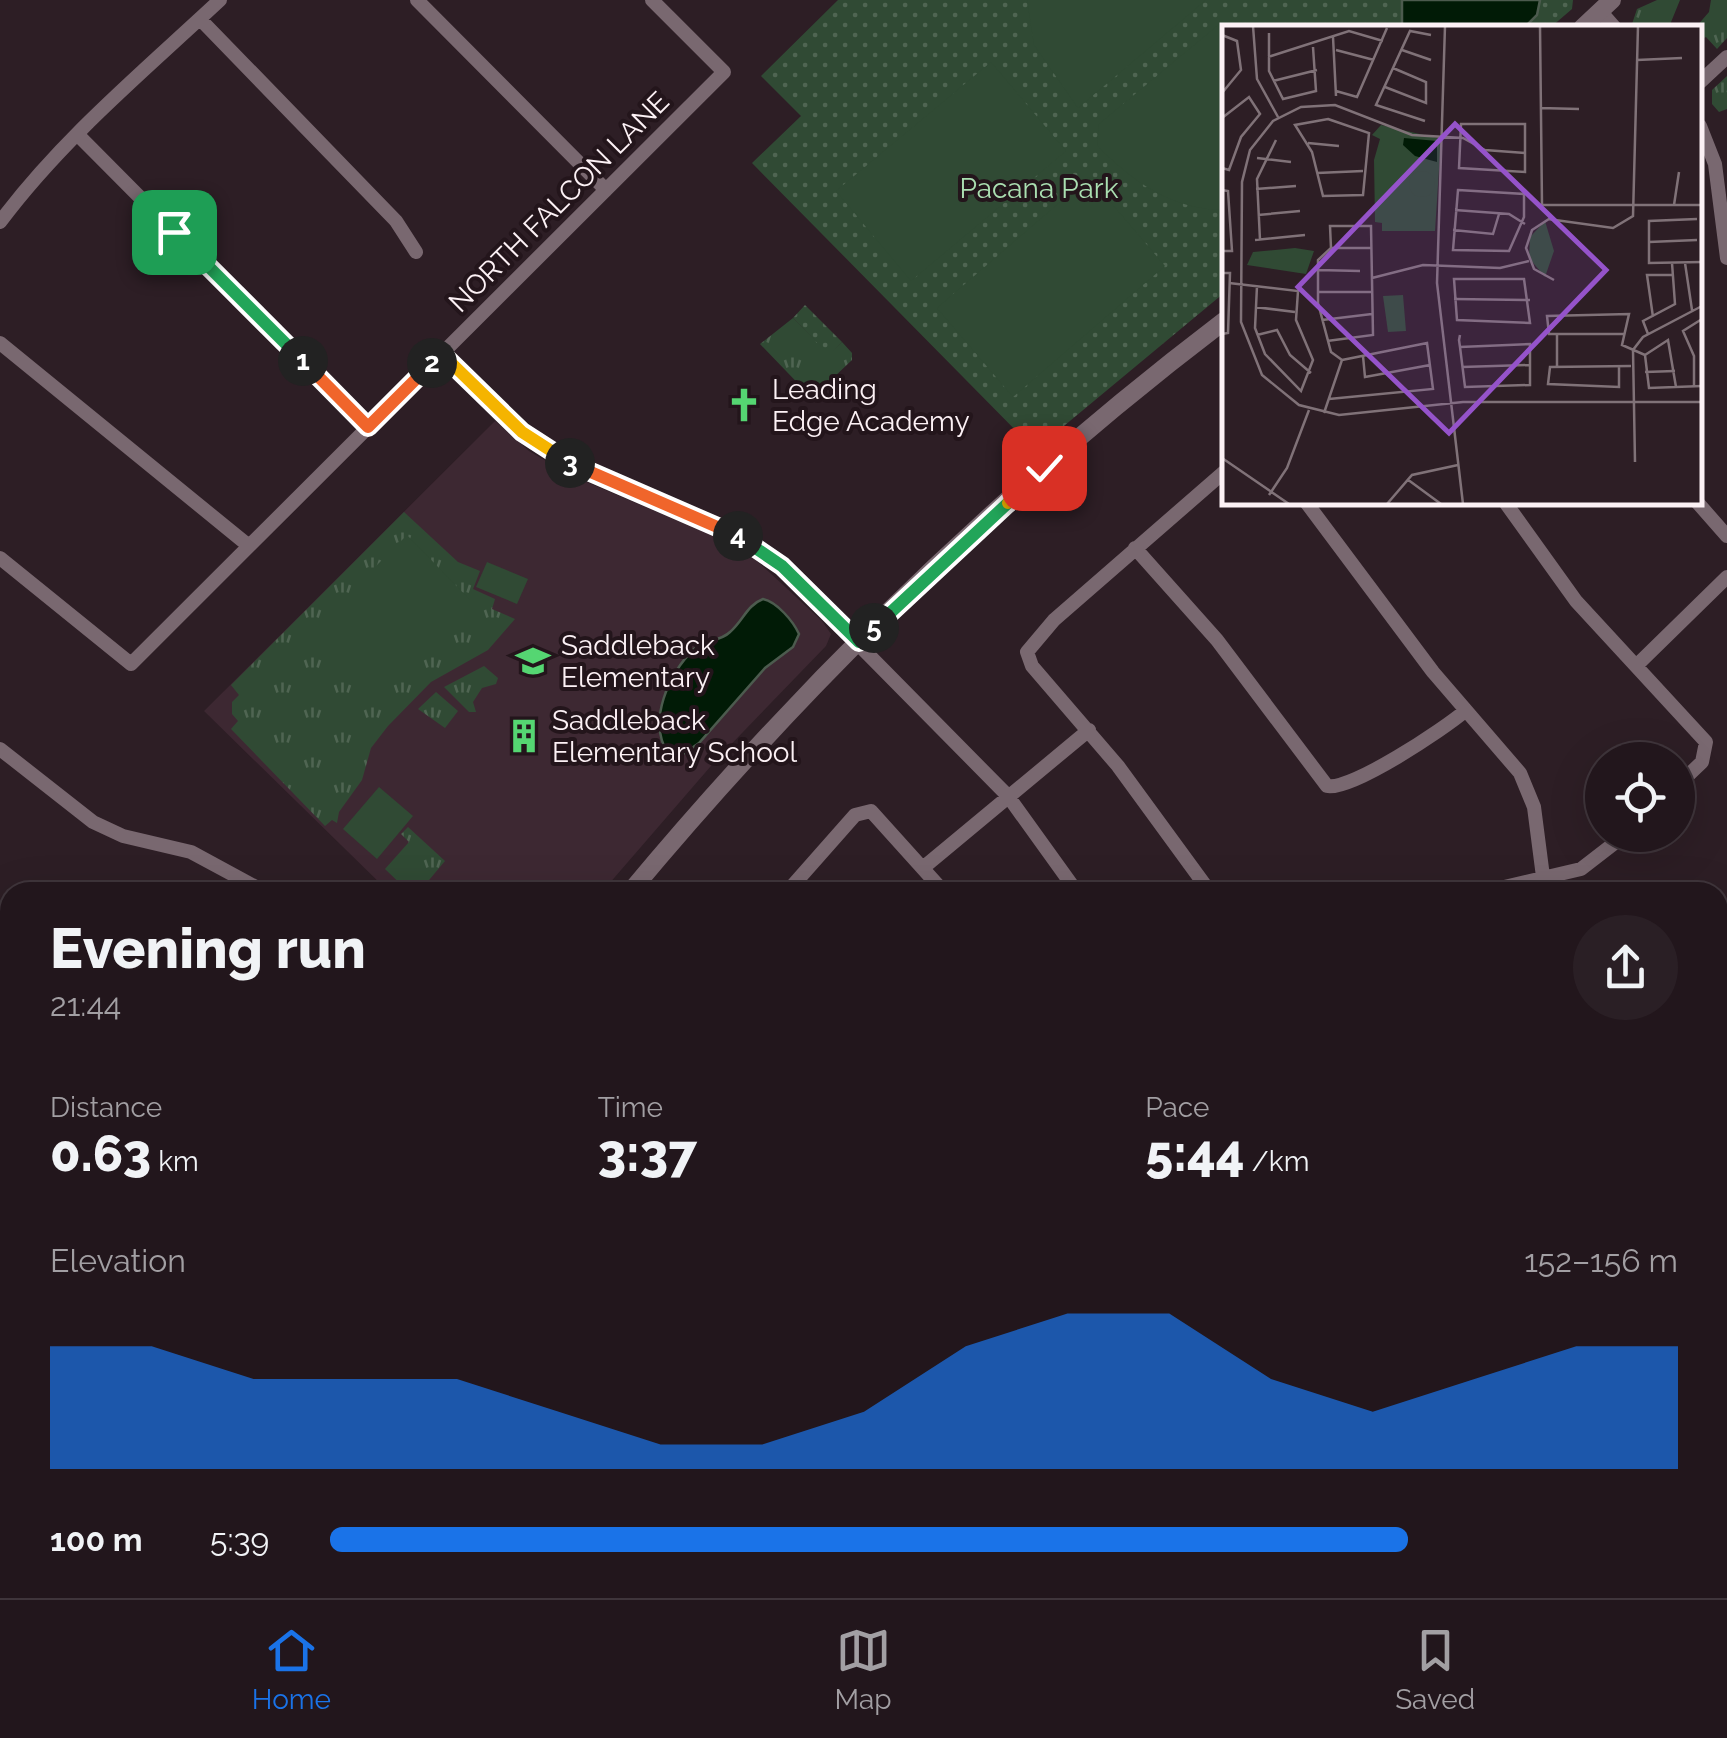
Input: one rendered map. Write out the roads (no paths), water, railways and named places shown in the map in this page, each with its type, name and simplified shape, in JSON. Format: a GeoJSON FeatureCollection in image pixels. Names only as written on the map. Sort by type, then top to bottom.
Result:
{"type":"FeatureCollection","features":[{"type":"Feature","properties":{"kind":"street"},"geometry":{"type":"LineString","coordinates":[[0,222],[77,134],[220,0]]}},
{"type":"Feature","properties":{"kind":"street"},"geometry":{"type":"LineString","coordinates":[[417,0],[606,190]]}},
{"type":"Feature","properties":{"kind":"street","name":"NORTH FALCON LANE"},"geometry":{"type":"LineString","coordinates":[[0,558],[131,664],[724,72],[652,0]]}},
{"type":"Feature","properties":{"kind":"street"},"geometry":{"type":"LineString","coordinates":[[1584,25],[1600,4]]}},
{"type":"Feature","properties":{"kind":"street"},"geometry":{"type":"LineString","coordinates":[[200,19],[396,221],[416,252]]}},
{"type":"Feature","properties":{"kind":"street"},"geometry":{"type":"LineString","coordinates":[[1702,80],[1727,56]]}},
{"type":"Feature","properties":{"kind":"street"},"geometry":{"type":"LineString","coordinates":[[1702,131],[1715,164],[1727,258]]}},
{"type":"Feature","properties":{"kind":"street"},"geometry":{"type":"LineString","coordinates":[[77,134],[368,427]]}},
{"type":"Feature","properties":{"kind":"street"},"geometry":{"type":"LineString","coordinates":[[639,882],[739,766],[859,642],[1044,468],[1222,323]]}},
{"type":"Feature","properties":{"kind":"street"},"geometry":{"type":"LineString","coordinates":[[0,343],[249,546]]}},
{"type":"Feature","properties":{"kind":"street"},"geometry":{"type":"LineString","coordinates":[[442,354],[508,420],[550,452],[736,535],[764,552],[859,642],[1008,796],[1071,882]]}},
{"type":"Feature","properties":{"kind":"street"},"geometry":{"type":"LineString","coordinates":[[1202,882],[1088,730],[1032,666],[1026,652],[1034,638],[1222,474]]}},
{"type":"Feature","properties":{"kind":"street"},"geometry":{"type":"LineString","coordinates":[[1308,505],[1465,711],[1520,773],[1529,789],[1543,882]]}},
{"type":"Feature","properties":{"kind":"street"},"geometry":{"type":"LineString","coordinates":[[1507,505],[1576,601],[1702,735],[1708,750],[1695,769]]}},
{"type":"Feature","properties":{"kind":"street"},"geometry":{"type":"LineString","coordinates":[[1700,505],[1727,536]]}},
{"type":"Feature","properties":{"kind":"street"},"geometry":{"type":"LineString","coordinates":[[1135,548],[1217,640],[1328,786],[1342,785],[1410,752],[1465,711]]}},
{"type":"Feature","properties":{"kind":"street"},"geometry":{"type":"LineString","coordinates":[[1636,666],[1727,577]]}},
{"type":"Feature","properties":{"kind":"street"},"geometry":{"type":"LineString","coordinates":[[924,867],[1088,730]]}},
{"type":"Feature","properties":{"kind":"street"},"geometry":{"type":"LineString","coordinates":[[0,749],[93,822],[123,836],[190,852],[246,882]]}},
{"type":"Feature","properties":{"kind":"street"},"geometry":{"type":"LineString","coordinates":[[797,882],[855,815],[871,811],[936,882]]}},
{"type":"Feature","properties":{"kind":"street"},"geometry":{"type":"LineString","coordinates":[[1552,882],[1580,869],[1602,852]]}},
{"type":"Feature","properties":{"kind":"place","name":"Leading Edge Academy"},"geometry":{"type":"Point","coordinates":[744,405]}},
{"type":"Feature","properties":{"kind":"place","name":"Saddleback Elementary"},"geometry":{"type":"Point","coordinates":[533,661]}},
{"type":"Feature","properties":{"kind":"place","name":"Saddleback Elementary School"},"geometry":{"type":"Point","coordinates":[524,736]}},
{"type":"Feature","properties":{"kind":"park label","name":"Pacana Park"},"geometry":{"type":"Point","coordinates":[1039,188]}}]}
